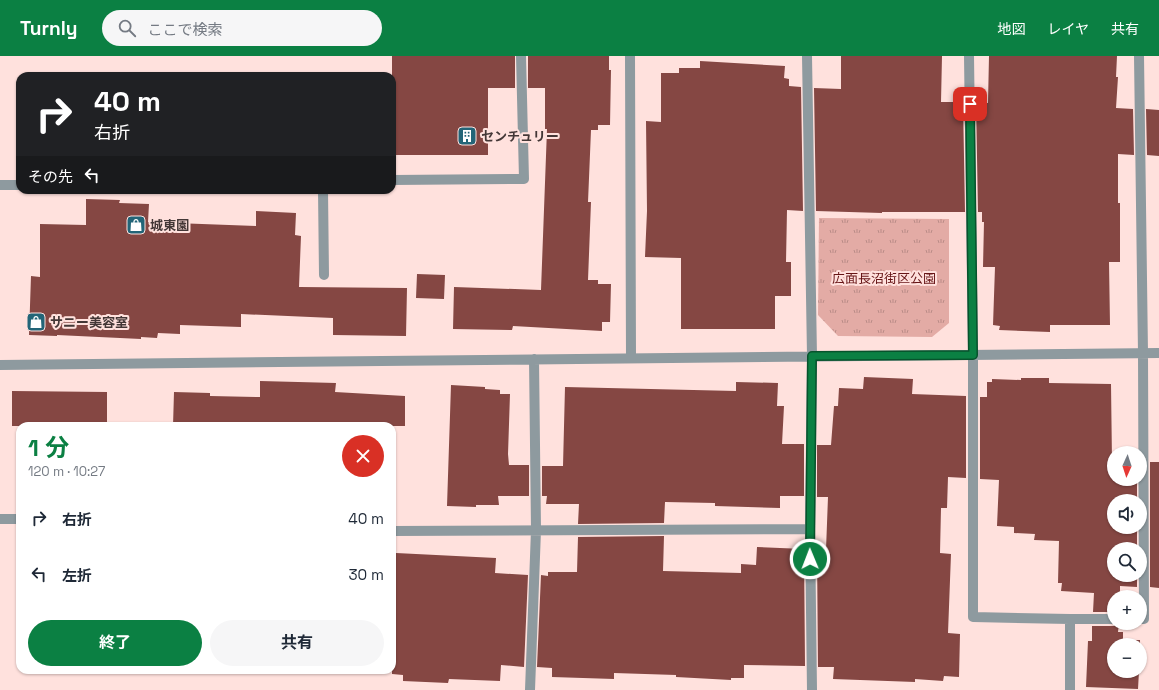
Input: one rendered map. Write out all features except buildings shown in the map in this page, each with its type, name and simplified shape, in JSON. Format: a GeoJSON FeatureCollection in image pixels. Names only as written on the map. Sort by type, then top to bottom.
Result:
{"type":"FeatureCollection","features":[{"type":"Feature","properties":{"kind":"street"},"geometry":{"type":"LineString","coordinates":[[396,180],[524,179],[521,56]]}},
{"type":"Feature","properties":{"kind":"street"},"geometry":{"type":"LineString","coordinates":[[630,56],[631,358]]}},
{"type":"Feature","properties":{"kind":"street"},"geometry":{"type":"LineString","coordinates":[[807,56],[812,356],[810,529],[812,690]]}},
{"type":"Feature","properties":{"kind":"street"},"geometry":{"type":"LineString","coordinates":[[969,56],[973,355],[973,617],[1107,619]]}},
{"type":"Feature","properties":{"kind":"street"},"geometry":{"type":"LineString","coordinates":[[1138,56],[1143,353],[1144,590]]}},
{"type":"Feature","properties":{"kind":"street"},"geometry":{"type":"LineString","coordinates":[[0,185],[16,185]]}},
{"type":"Feature","properties":{"kind":"street"},"geometry":{"type":"LineString","coordinates":[[323,194],[324,275]]}},
{"type":"Feature","properties":{"kind":"street"},"geometry":{"type":"LineString","coordinates":[[0,365],[534,358],[1159,353]]}},
{"type":"Feature","properties":{"kind":"street"},"geometry":{"type":"LineString","coordinates":[[530,690],[536,530],[534,358]]}},
{"type":"Feature","properties":{"kind":"street"},"geometry":{"type":"LineString","coordinates":[[0,519],[16,519]]}},
{"type":"Feature","properties":{"kind":"street"},"geometry":{"type":"LineString","coordinates":[[396,532],[810,529]]}},
{"type":"Feature","properties":{"kind":"street"},"geometry":{"type":"LineString","coordinates":[[1070,619],[1070,690]]}},
{"type":"Feature","properties":{"kind":"green space","name":"広面長沼街区公園"},"geometry":{"type":"Polygon","coordinates":[[[819,218],[949,219],[949,323],[932,337],[838,336],[818,315],[819,218]]]}},
{"type":"Feature","properties":{"kind":"place","name":"センチュリー"},"geometry":{"type":"Point","coordinates":[467,136]}},
{"type":"Feature","properties":{"kind":"place","name":"城東園"},"geometry":{"type":"Point","coordinates":[136,225]}},
{"type":"Feature","properties":{"kind":"place","name":"サニー美容室"},"geometry":{"type":"Point","coordinates":[36,322]}},
{"type":"Feature","properties":{"kind":"route"},"geometry":{"type":"LineString","coordinates":[[810,559],[812,356],[973,355],[970,104]]}}]}
